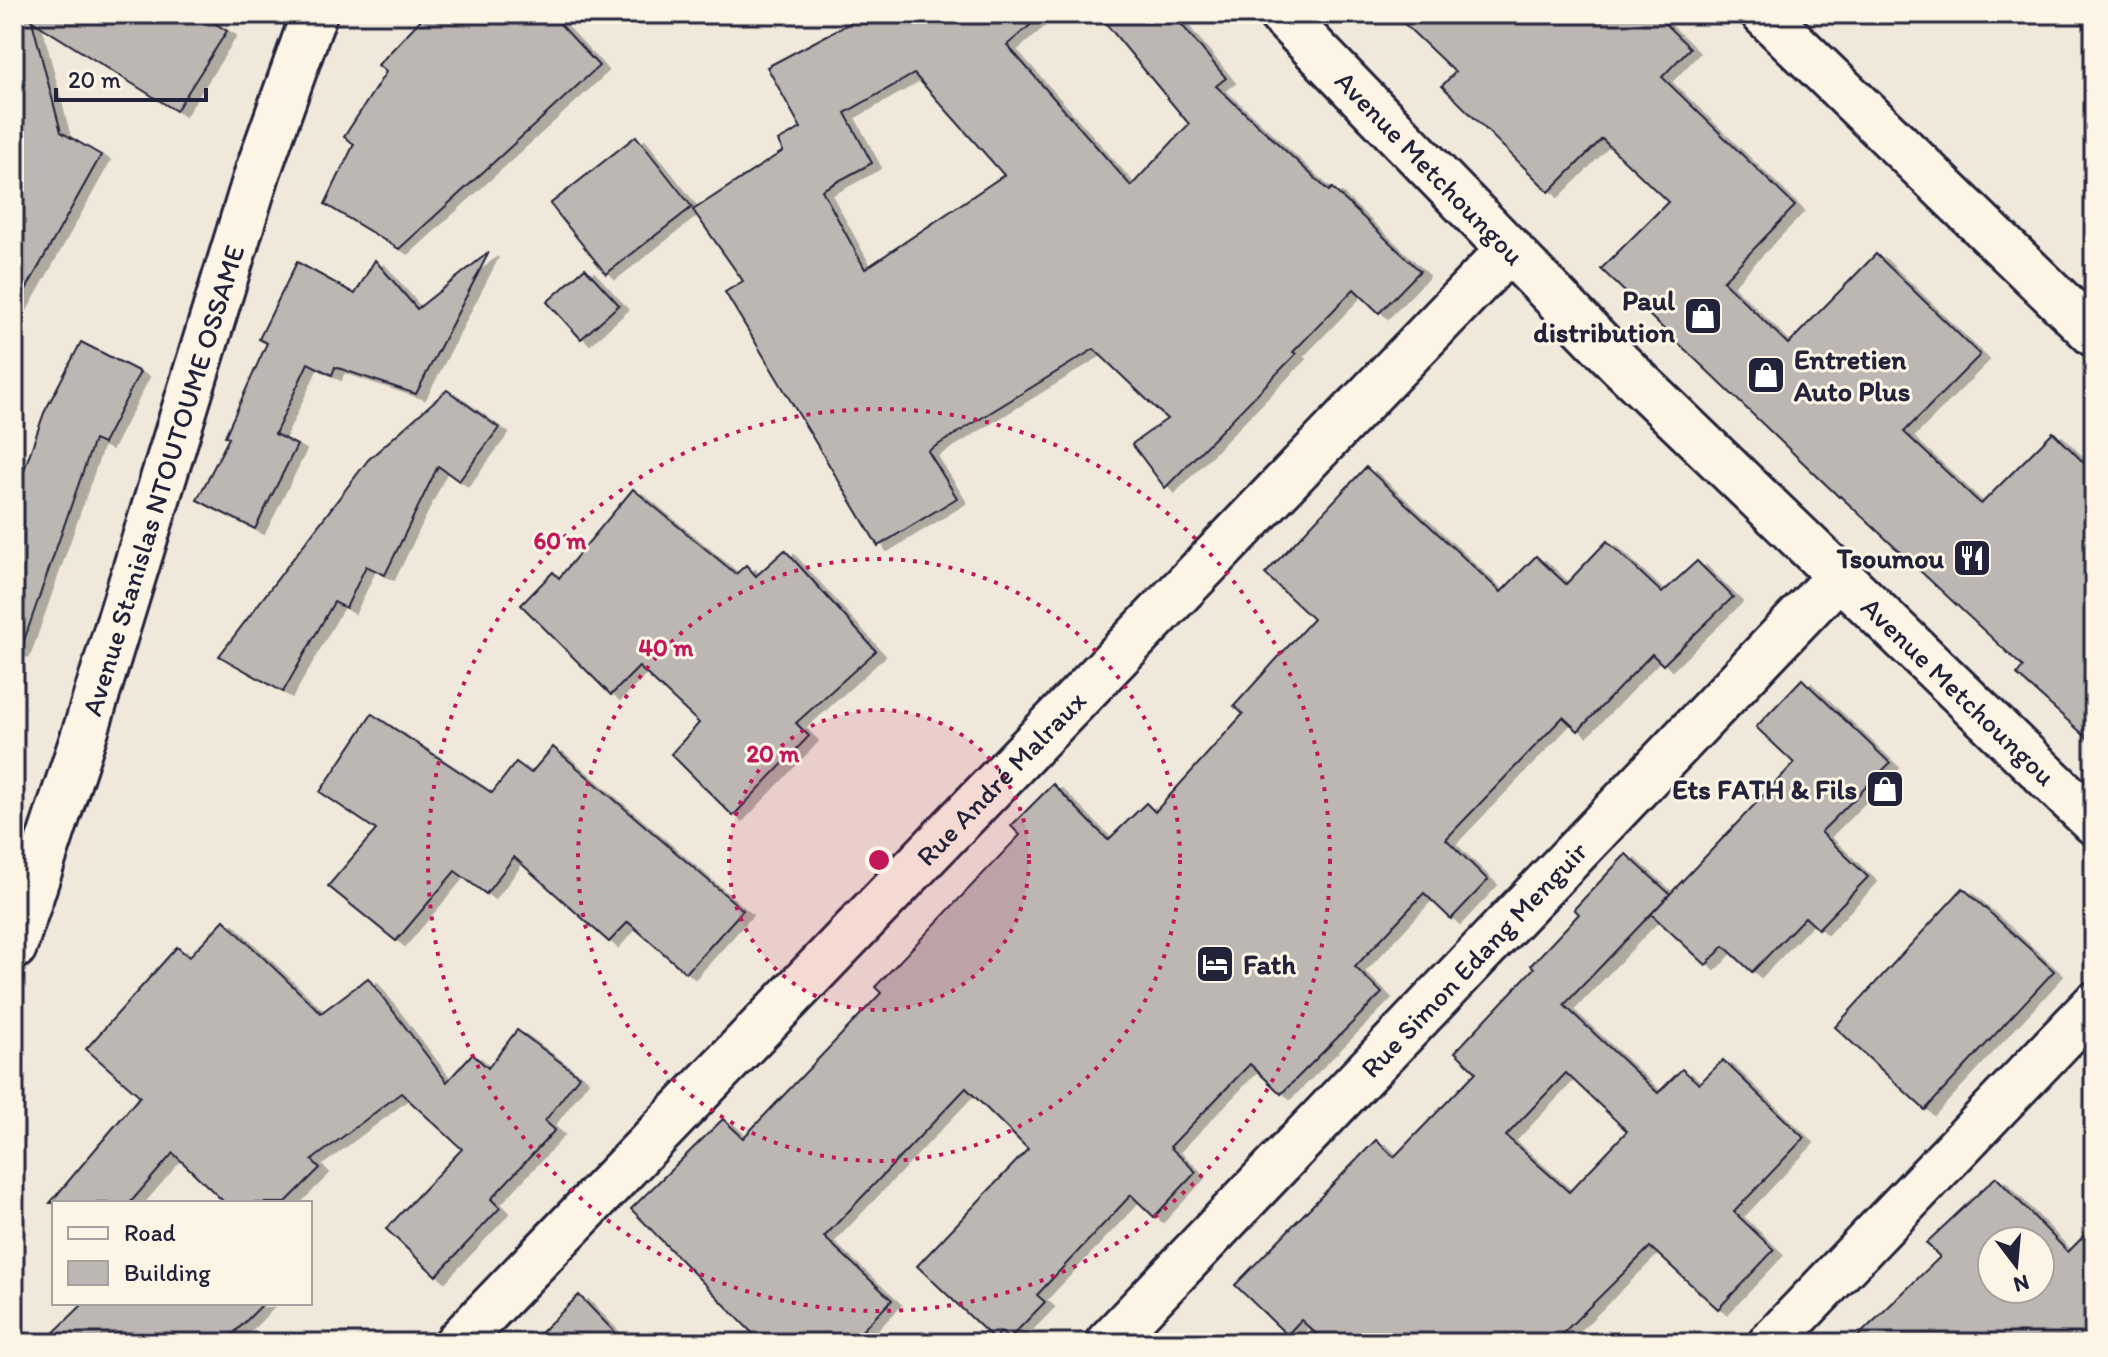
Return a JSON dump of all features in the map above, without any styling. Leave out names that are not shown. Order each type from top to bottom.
[{"type":"street","name":"Avenue Stanislas NTOUTOUME OSSAME","points":[[14,947],[88,723],[258,171],[314,14]]},
{"type":"street","name":"Avenue Metchoungou","points":[[1281,14],[1620,364],[2094,822]]},
{"type":"street","points":[[1764,14],[2094,334]]},
{"type":"street","name":"Rue André Malraux","points":[[457,1343],[1510,249]]},
{"type":"street","name":"Rue Simon Edang Menguir","points":[[1108,1343],[1839,576]]},
{"type":"street","points":[[1771,1343],[2094,1005]]},
{"type":"building","points":[[14,14],[200,14],[227,31],[176,111],[32,21],[61,132],[101,155],[14,311]]},
{"type":"building","points":[[426,14],[551,14],[599,66],[399,249],[325,204],[354,144],[344,137],[386,72],[378,65]]},
{"type":"building","points":[[867,14],[1043,14],[1007,45],[1131,186],[1189,124],[1098,14],[1173,14],[1226,78],[1216,86],[1420,271],[1379,313],[1354,289],[1293,352],[1296,354],[1165,488],[1132,444],[1167,419],[1094,349],[928,451],[957,498],[878,546],[725,292],[743,281],[693,210],[783,151],[778,141],[801,128],[767,67]],"holes":[[[914,74],[1004,175],[865,269],[822,190],[872,163],[845,113]]]},
{"type":"building","points":[[1394,14],[1655,14],[1690,48],[1662,77],[1795,206],[1723,281],[1788,344],[1876,254],[1980,355],[1904,432],[1981,504],[2053,432],[2094,473],[2094,744],[2017,675],[2023,667],[1839,497],[1601,269],[1668,202],[1602,139],[1549,192],[1442,86],[1455,72]]},
{"type":"building","points":[[636,136],[692,207],[606,274],[550,204]]},
{"type":"building","points":[[489,252],[416,394],[335,367],[332,375],[308,363],[275,434],[297,445],[255,529],[197,500],[229,438],[225,436],[267,343],[259,339],[297,262],[355,294],[375,260],[417,309]]},
{"type":"building","points":[[585,268],[619,305],[581,339],[547,302]]},
{"type":"building","points":[[81,342],[140,372],[103,444],[94,440],[20,652],[14,651],[14,499],[44,413]]},
{"type":"building","points":[[447,390],[499,428],[459,481],[438,466],[385,575],[366,566],[346,608],[334,602],[283,692],[219,656],[368,460]]},
{"type":"building","points":[[1366,467],[1501,592],[1536,556],[1566,584],[1607,541],[1662,593],[1697,561],[1733,597],[1663,665],[1652,654],[1578,731],[1563,717],[1446,839],[1488,880],[1451,919],[1424,893],[1355,967],[1382,993],[1281,1094],[1250,1064],[1170,1147],[1196,1172],[1154,1217],[1131,1195],[1037,1295],[1045,1302],[1009,1339],[1001,1332],[994,1339],[917,1266],[1028,1149],[966,1088],[824,1237],[892,1300],[850,1343],[762,1343],[631,1209],[723,1119],[743,1138],[881,993],[875,987],[1020,835],[1011,826],[1053,784],[1108,840],[1146,803],[1155,812],[1243,714],[1234,706],[1313,619],[1265,574]]},
{"type":"building","points":[[633,489],[736,574],[746,565],[756,576],[785,550],[876,651],[796,723],[809,736],[733,816],[671,754],[699,723],[639,667],[611,695],[521,605],[553,572],[559,578]]},
{"type":"building","points":[[1802,679],[1890,763],[1821,832],[1868,877],[1818,929],[1805,917],[1752,972],[1724,946],[1706,965],[1651,914],[1794,763],[1756,727]]},
{"type":"building","points":[[372,714],[492,793],[516,762],[531,773],[553,747],[743,910],[686,973],[628,922],[609,942],[514,857],[486,894],[455,871],[396,941],[328,886],[376,830],[320,792]]},
{"type":"building","points":[[1626,854],[1670,894],[1564,1005],[1658,1093],[1682,1069],[1699,1084],[1723,1060],[1804,1138],[1734,1212],[1774,1250],[1718,1309],[1650,1247],[1553,1343],[1326,1343],[1301,1320],[1287,1335],[1235,1285],[1376,1140],[1394,1157],[1476,1072],[1455,1052],[1534,968],[1531,965],[1579,914],[1574,909]],"holes":[[[1566,1073],[1627,1131],[1569,1192],[1506,1136]]]},
{"type":"building","points":[[1963,888],[2054,971],[1925,1110],[1835,1027]]},
{"type":"building","points":[[224,920],[321,1013],[368,978],[447,1082],[472,1054],[488,1068],[517,1030],[579,1076],[545,1121],[555,1130],[491,1199],[500,1208],[436,1276],[386,1229],[462,1149],[401,1093],[312,1160],[320,1168],[287,1201],[223,1201],[173,1153],[132,1201],[50,1203],[140,1096],[86,1049],[177,947],[189,957]]},
{"type":"building","points":[[1996,1177],[2042,1225],[1976,1225],[1976,1305],[2056,1305],[2056,1240],[2068,1252],[2094,1226],[2094,1343],[1851,1343],[1940,1257],[1926,1243]]},
{"type":"building","points":[[579,1295],[625,1343],[530,1343]]},
{"type":"building","points":[[82,1305],[262,1305],[224,1343],[43,1343]]},
{"type":"place","name":"Paul distribution","points":[[1703,316]]},
{"type":"place","name":"Entretien Auto Plus","points":[[1766,375]]},
{"type":"place","name":"Tsoumou","points":[[1972,558]]},
{"type":"place","name":"Ets FATH & Fils","points":[[1885,789]]},
{"type":"place","name":"Fath","points":[[1215,964]]}]
